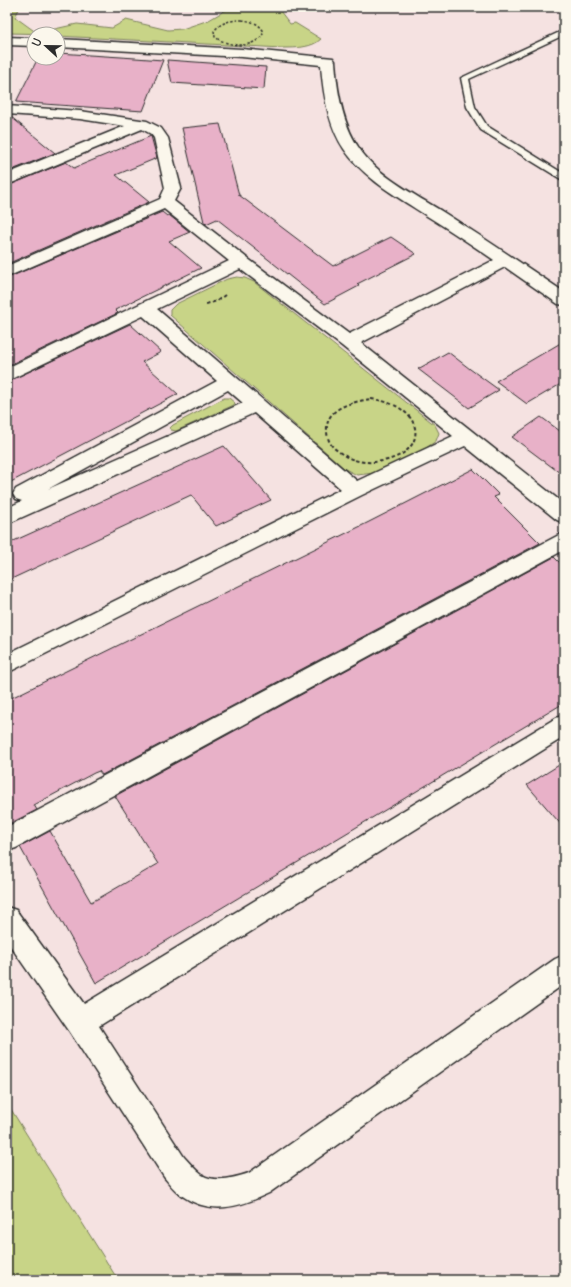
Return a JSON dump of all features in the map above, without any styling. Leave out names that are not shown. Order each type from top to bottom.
[{"type":"street","points":[[7,41],[26,42]]},
{"type":"street","points":[[66,43],[242,53],[328,61],[329,84],[341,126],[351,149],[360,160],[405,194],[564,300]]},
{"type":"street","points":[[7,110],[80,115],[142,124],[156,131],[161,138],[172,188],[166,202],[7,272]]},
{"type":"street","points":[[7,180],[142,124]]},
{"type":"street","points":[[166,202],[242,262],[348,342],[564,515]]},
{"type":"street","points":[[348,342],[506,260]]},
{"type":"street","points":[[7,375],[242,262]]},
{"type":"street","points":[[146,309],[231,381],[355,490]]},
{"type":"street","points":[[7,503],[231,381]]},
{"type":"street","points":[[7,516],[257,404]]},
{"type":"street","points":[[7,664],[355,490],[468,437]]},
{"type":"street","points":[[7,840],[564,541]]},
{"type":"street","points":[[80,1022],[564,725]]},
{"type":"street","points":[[7,919],[80,1022],[174,1167],[192,1185],[205,1191],[220,1194],[241,1191],[259,1183],[564,968]]},
{"type":"lane","points":[[564,32],[465,78],[471,107],[484,128],[564,178]]},
{"type":"path","points":[[204,305],[217,301],[228,292]]},
{"type":"path","points":[[382,398],[405,411],[411,418],[415,427],[416,436],[412,445],[405,452],[395,458],[383,462],[370,463],[356,461],[335,450],[328,442],[325,433],[329,415],[337,408],[358,400],[371,399],[386,401]]},
{"type":"green space","points":[[7,7],[20,7],[15,17],[27,26],[26,26],[26,33],[7,33]]},
{"type":"green space","points":[[231,7],[277,7],[290,24],[295,23],[321,39],[308,46],[298,48],[66,36],[66,26],[77,24],[112,28],[126,20],[168,30],[182,29],[209,20]]},
{"type":"green space","points":[[237,277],[245,278],[254,282],[435,425],[439,433],[436,441],[426,448],[374,473],[357,475],[345,469],[170,315],[170,310],[176,304],[227,279]]},
{"type":"green space","points":[[224,398],[229,398],[235,403],[234,405],[176,431],[171,430],[170,428],[173,425]]},
{"type":"green space","points":[[7,1103],[118,1280],[7,1280]]},
{"type":"building","points":[[66,54],[163,60],[143,111],[16,102],[34,66],[66,66]]},
{"type":"building","points":[[167,60],[266,67],[264,89],[172,83]]},
{"type":"building","points":[[7,116],[10,116],[55,153],[7,172]]},
{"type":"building","points":[[220,124],[239,195],[333,266],[391,237],[416,254],[357,284],[359,286],[325,304],[217,219],[206,224],[204,222],[182,128]]},
{"type":"building","points":[[151,136],[157,158],[116,175],[149,202],[7,264],[7,186],[66,162],[74,168]]},
{"type":"building","points":[[162,212],[167,216],[169,215],[190,232],[169,241],[201,268],[115,310],[118,313],[7,366],[7,278]]},
{"type":"building","points":[[130,324],[161,352],[142,362],[178,394],[7,484],[7,382]]},
{"type":"building","points":[[564,341],[564,382],[527,404],[496,381]]},
{"type":"building","points":[[448,352],[499,390],[469,408],[418,369]]},
{"type":"building","points":[[541,417],[564,434],[564,476],[512,437]]},
{"type":"building","points":[[224,446],[271,500],[216,526],[191,495],[7,581],[7,544]]},
{"type":"building","points":[[473,469],[499,495],[494,497],[540,543],[102,775],[99,771],[94,773],[34,805],[37,810],[7,825],[7,700],[367,523]]},
{"type":"building","points":[[554,557],[564,567],[564,703],[96,983],[20,847],[50,831],[91,902],[101,897],[158,864],[115,796]]},
{"type":"building","points":[[564,762],[564,828],[527,785]]}]
